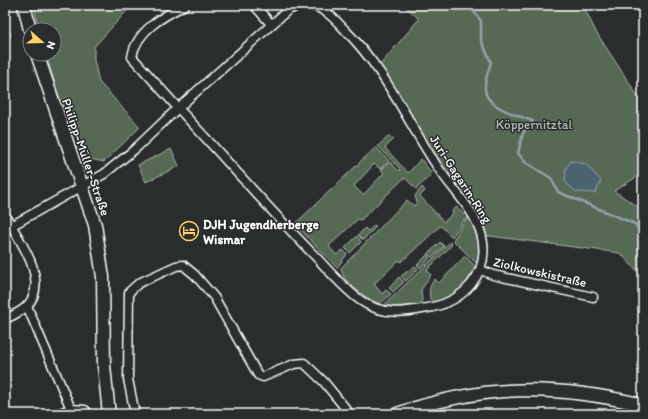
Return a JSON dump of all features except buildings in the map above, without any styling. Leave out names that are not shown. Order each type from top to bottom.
[{"type":"street","points":[[24,5],[28,22]]},
{"type":"street","points":[[178,108],[132,57],[133,48],[139,37],[170,12],[185,5]]},
{"type":"street","points":[[254,5],[270,24]]},
{"type":"street","name":"Juri-Gagarin-Ring","points":[[11,226],[117,164],[178,108],[270,24],[294,7],[313,6],[330,15],[364,50],[377,66],[438,168],[479,225],[484,253],[481,270],[465,292],[449,302],[397,313],[377,310],[369,306],[350,292],[178,108]]},
{"type":"street","name":"Philipp-Müller-Straße","points":[[40,62],[63,135],[83,185],[95,225],[101,259],[104,366],[109,414]]},
{"type":"street","points":[[5,215],[31,261],[36,275],[35,287],[27,306],[5,319]]},
{"type":"street","points":[[135,414],[128,378],[129,292],[139,283],[176,266],[183,265],[195,275],[214,297],[258,375],[263,377],[294,364],[304,363],[324,382],[350,414]]},
{"type":"street","name":"Ziolkowskistraße","points":[[481,270],[493,275],[594,297]]},
{"type":"street","points":[[27,306],[71,409]]},
{"type":"street","points":[[397,414],[444,399],[477,393],[524,390],[577,392],[643,405]]},
{"type":"street","points":[[57,414],[71,409],[85,410],[89,414]]},
{"type":"green space","points":[[34,5],[132,5],[94,47],[94,60],[99,82],[140,127],[104,162],[86,158],[64,114],[48,62],[62,62],[62,22],[37,22]]},
{"type":"green space","name":"Köppernitztal","points":[[404,5],[583,5],[596,32],[641,101],[643,173],[614,191],[643,210],[643,277],[620,253],[482,235],[379,66],[419,19]]},
{"type":"green space","points":[[389,136],[394,139],[385,148],[408,173],[421,159],[432,174],[416,189],[405,178],[403,179],[361,220],[358,219],[329,246],[336,255],[343,250],[347,254],[337,268],[295,224],[376,147],[389,161],[380,169],[374,164],[354,186],[363,195],[384,173],[381,170],[390,162],[399,171],[400,169],[378,146]]},
{"type":"green space","points":[[171,149],[179,166],[146,182],[138,165]]},
{"type":"green space","points":[[422,187],[425,191],[420,196],[444,222],[457,207],[466,217],[452,237],[441,226],[439,227],[401,262],[399,260],[374,284],[382,294],[386,290],[391,294],[380,304],[369,299],[350,284],[345,279],[341,268],[407,200],[414,206],[417,202],[415,196]]},
{"type":"green space","points":[[469,215],[479,245],[477,264],[453,240]]},
{"type":"green space","points":[[375,225],[376,227],[363,240],[358,235],[365,228],[368,231]]},
{"type":"green space","points":[[357,236],[361,242],[350,253],[345,248]]},
{"type":"green space","points":[[440,242],[444,246],[432,257],[428,254]]},
{"type":"green space","points":[[450,242],[452,245],[427,270],[431,275],[421,290],[422,301],[418,307],[404,309],[382,307]]},
{"type":"green space","points":[[427,255],[430,258],[420,268],[417,265]]},
{"type":"green space","points":[[465,256],[475,266],[468,280],[464,286],[454,294],[434,303],[430,299],[430,288],[433,281],[435,279],[439,283]]},
{"type":"green space","points":[[415,266],[418,269],[406,281],[401,276]]},
{"type":"green space","points":[[399,277],[404,282],[393,292],[389,288]]},
{"type":"water","points":[[571,161],[586,164],[601,181],[595,193],[576,192],[565,182],[566,168]]},
{"type":"waterway","points":[[469,5],[481,21],[481,40],[491,62],[485,83],[486,95],[496,106],[533,121],[523,133],[518,153],[525,162],[551,178],[558,192],[635,224],[643,235]]},
{"type":"place","name":"DJH Jugendherberge Wismar","points":[[189,231]]}]
